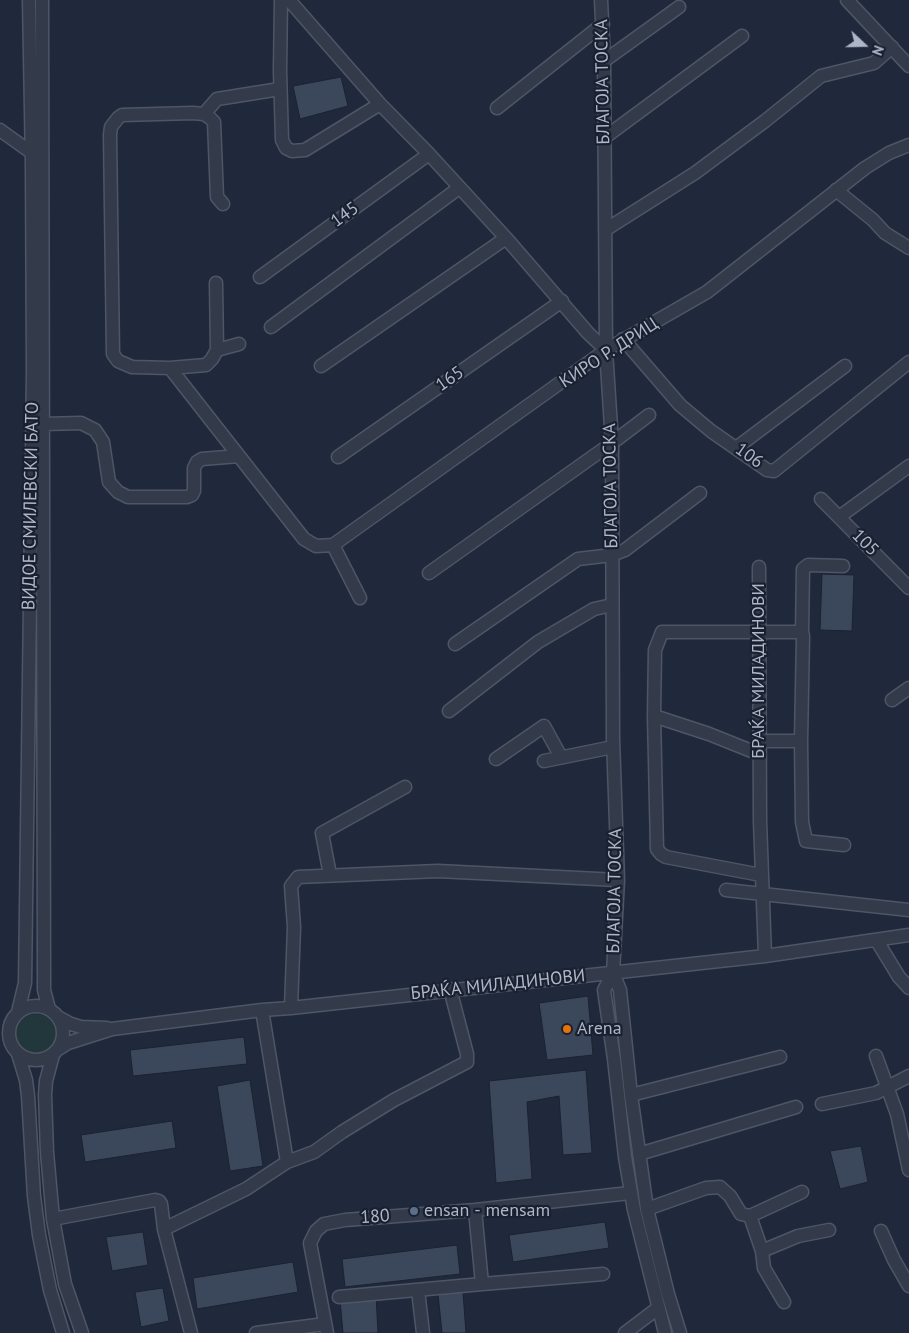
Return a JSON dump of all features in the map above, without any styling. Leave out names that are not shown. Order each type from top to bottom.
[{"type":"street","name":"ВИДОЕ СМИЛЕВСКИ БАТО","points":[[16,1014],[25,983],[33,371],[29,0]]},
{"type":"street","name":"ВИДОЕ СМИЛЕВСКИ БАТО","points":[[42,0],[44,990],[54,1013]]},
{"type":"street","points":[[281,0],[280,89],[282,140],[286,148],[292,151],[306,150],[380,104]]},
{"type":"street","points":[[290,0],[380,104],[429,154],[562,301],[588,333],[606,350]]},
{"type":"street","name":"БЛАГОЈА ТОСКА","points":[[602,0],[606,350],[612,443],[613,747],[618,880],[614,973],[620,990],[631,1095],[647,1209],[668,1294],[680,1333]]},
{"type":"street","points":[[847,0],[909,66]]},
{"type":"street","points":[[604,61],[679,7]]},
{"type":"street","points":[[497,108],[603,24]]},
{"type":"street","points":[[604,138],[742,36]]},
{"type":"street","points":[[605,230],[695,173],[821,76],[874,63],[892,47]]},
{"type":"street","points":[[204,114],[217,99],[280,89]]},
{"type":"street","points":[[216,283],[217,350],[206,365],[170,368],[132,367],[118,361],[113,354],[110,135],[115,121],[122,115],[193,113],[204,114],[210,118],[214,122],[217,197],[223,204]]},
{"type":"street","points":[[0,130],[32,153]]},
{"type":"street","name":"КИРО Р. ДРИЦ","points":[[334,545],[606,350],[679,310],[707,292],[865,168],[909,145]]},
{"type":"street","name":"145","points":[[260,277],[429,154]]},
{"type":"street","points":[[271,327],[458,188]]},
{"type":"street","points":[[836,190],[874,220],[885,233],[909,248]]},
{"type":"street","points":[[321,366],[506,238]]},
{"type":"street","name":"165","points":[[338,457],[562,301]]},
{"type":"street","name":"106","points":[[623,339],[680,405],[711,431],[767,470],[774,471],[909,362]]},
{"type":"street","points":[[217,350],[239,344]]},
{"type":"street","points":[[736,448],[845,366]]},
{"type":"street","points":[[170,368],[304,539],[316,546],[334,545],[360,598]]},
{"type":"street","points":[[429,573],[612,443],[649,414]]},
{"type":"street","points":[[43,424],[81,423],[95,430],[103,442],[109,482],[118,492],[128,497],[187,497],[192,495],[194,490],[194,468],[197,462],[202,459],[239,456]]},
{"type":"street","points":[[839,517],[909,466]]},
{"type":"street","points":[[455,644],[578,559],[612,555],[625,550],[700,494]]},
{"type":"street","name":"105","points":[[821,499],[909,588]]},
{"type":"street","points":[[843,566],[808,565],[803,569],[801,742],[802,822],[806,841],[844,845]]},
{"type":"street","name":"БРАЌА МИЛАДИНОВИ","points":[[759,567],[761,893],[765,956]]},
{"type":"street","points":[[449,711],[538,642],[594,609],[612,605]]},
{"type":"street","points":[[761,874],[666,858],[657,849],[654,716],[655,650],[662,632],[802,632]]},
{"type":"street","points":[[892,700],[909,688]]},
{"type":"street","points":[[654,716],[709,734],[760,747],[801,742]]},
{"type":"street","points":[[496,759],[544,726],[561,758]]},
{"type":"street","points":[[544,761],[613,747]]},
{"type":"street","points":[[330,875],[322,833],[404,787]]},
{"type":"street","points":[[291,1008],[294,927],[291,886],[298,877],[438,871],[618,880]]},
{"type":"street","points":[[726,890],[909,910]]},
{"type":"street","name":"БРАЌА МИЛАДИНОВИ","points":[[112,1029],[262,1010],[765,956],[909,935]]},
{"type":"street","points":[[877,941],[899,976],[909,988]]},
{"type":"street","name":"БЛАГОЈА ТОСКА","points":[[614,973],[604,990],[630,1193],[665,1333]]},
{"type":"street","points":[[164,1229],[246,1189],[287,1162],[314,1152],[342,1132],[394,1100],[467,1062],[467,1054],[450,989]]},
{"type":"street","points":[[0,1029],[16,1014],[28,1007],[39,1006],[70,1024],[81,1027],[112,1029]]},
{"type":"street","points":[[262,1010],[287,1162]]},
{"type":"street","points":[[54,1013],[61,1022],[64,1034],[63,1040],[55,1053],[46,1081],[47,1152],[53,1219],[65,1284],[82,1333]]},
{"type":"street","points":[[16,1014],[10,1024],[8,1033],[26,1080],[34,1196],[39,1235],[50,1290],[63,1333]]},
{"type":"street","points":[[0,1047],[16,1052],[24,1058],[39,1060],[55,1053],[68,1043],[112,1029]]},
{"type":"street","points":[[876,1056],[897,1114],[909,1170]]},
{"type":"street","points":[[631,1095],[780,1058]]},
{"type":"street","points":[[822,1104],[876,1093],[909,1076]]},
{"type":"street","points":[[639,1154],[796,1107]]},
{"type":"street","points":[[647,1209],[706,1188],[720,1187],[730,1196],[741,1214],[750,1216],[802,1192]]},
{"type":"street","name":"180","points":[[326,1329],[310,1243],[316,1231],[324,1224],[345,1220],[475,1210],[630,1193]]},
{"type":"street","points":[[53,1219],[155,1200],[161,1204],[164,1229],[191,1333]]},
{"type":"street","points":[[475,1210],[482,1284]]},
{"type":"street","points":[[750,1216],[762,1251],[764,1268],[784,1302]]},
{"type":"street","points":[[762,1251],[798,1236],[828,1230]]},
{"type":"street","points":[[881,1231],[894,1260],[909,1286]]},
{"type":"street","points":[[339,1297],[603,1274]]},
{"type":"street","points":[[418,1290],[422,1333]]},
{"type":"street","points":[[625,1333],[658,1308]]},
{"type":"street","points":[[256,1333],[326,1329]]},
{"type":"green space","points":[[36,1014],[47,1017],[53,1023],[56,1034],[53,1045],[47,1051],[36,1054],[25,1051],[19,1045],[16,1034],[19,1023],[25,1017]]},
{"type":"building","points":[[341,77],[348,106],[300,119],[293,86]]},
{"type":"building","points":[[822,574],[854,575],[852,631],[820,630]]},
{"type":"building","name":"Arena","points":[[588,996],[593,1055],[547,1060],[539,1003]]},
{"type":"building","points":[[244,1037],[247,1064],[133,1076],[130,1050]]},
{"type":"building","points":[[586,1070],[592,1153],[563,1155],[559,1096],[527,1102],[532,1179],[496,1183],[489,1081]]},
{"type":"building","points":[[250,1080],[263,1166],[230,1171],[217,1086]]},
{"type":"building","points":[[172,1121],[176,1148],[85,1162],[81,1135]]},
{"type":"building","points":[[861,1146],[868,1182],[840,1189],[830,1151]]},
{"type":"building","points":[[605,1222],[609,1248],[513,1262],[509,1235]]},
{"type":"building","points":[[143,1232],[148,1265],[112,1271],[106,1237]]},
{"type":"building","points":[[457,1245],[460,1274],[345,1287],[342,1259]]},
{"type":"building","points":[[293,1262],[298,1292],[197,1309],[193,1278]]},
{"type":"building","points":[[163,1288],[169,1321],[141,1327],[135,1292]]},
{"type":"building","points":[[463,1292],[466,1333],[442,1333],[438,1294]]},
{"type":"building","points":[[376,1294],[378,1333],[343,1333],[340,1300]]},
{"type":"place","name":"Arena","points":[[567,1029]]},
{"type":"place","name":"ensan - mensam","points":[[414,1211]]}]
